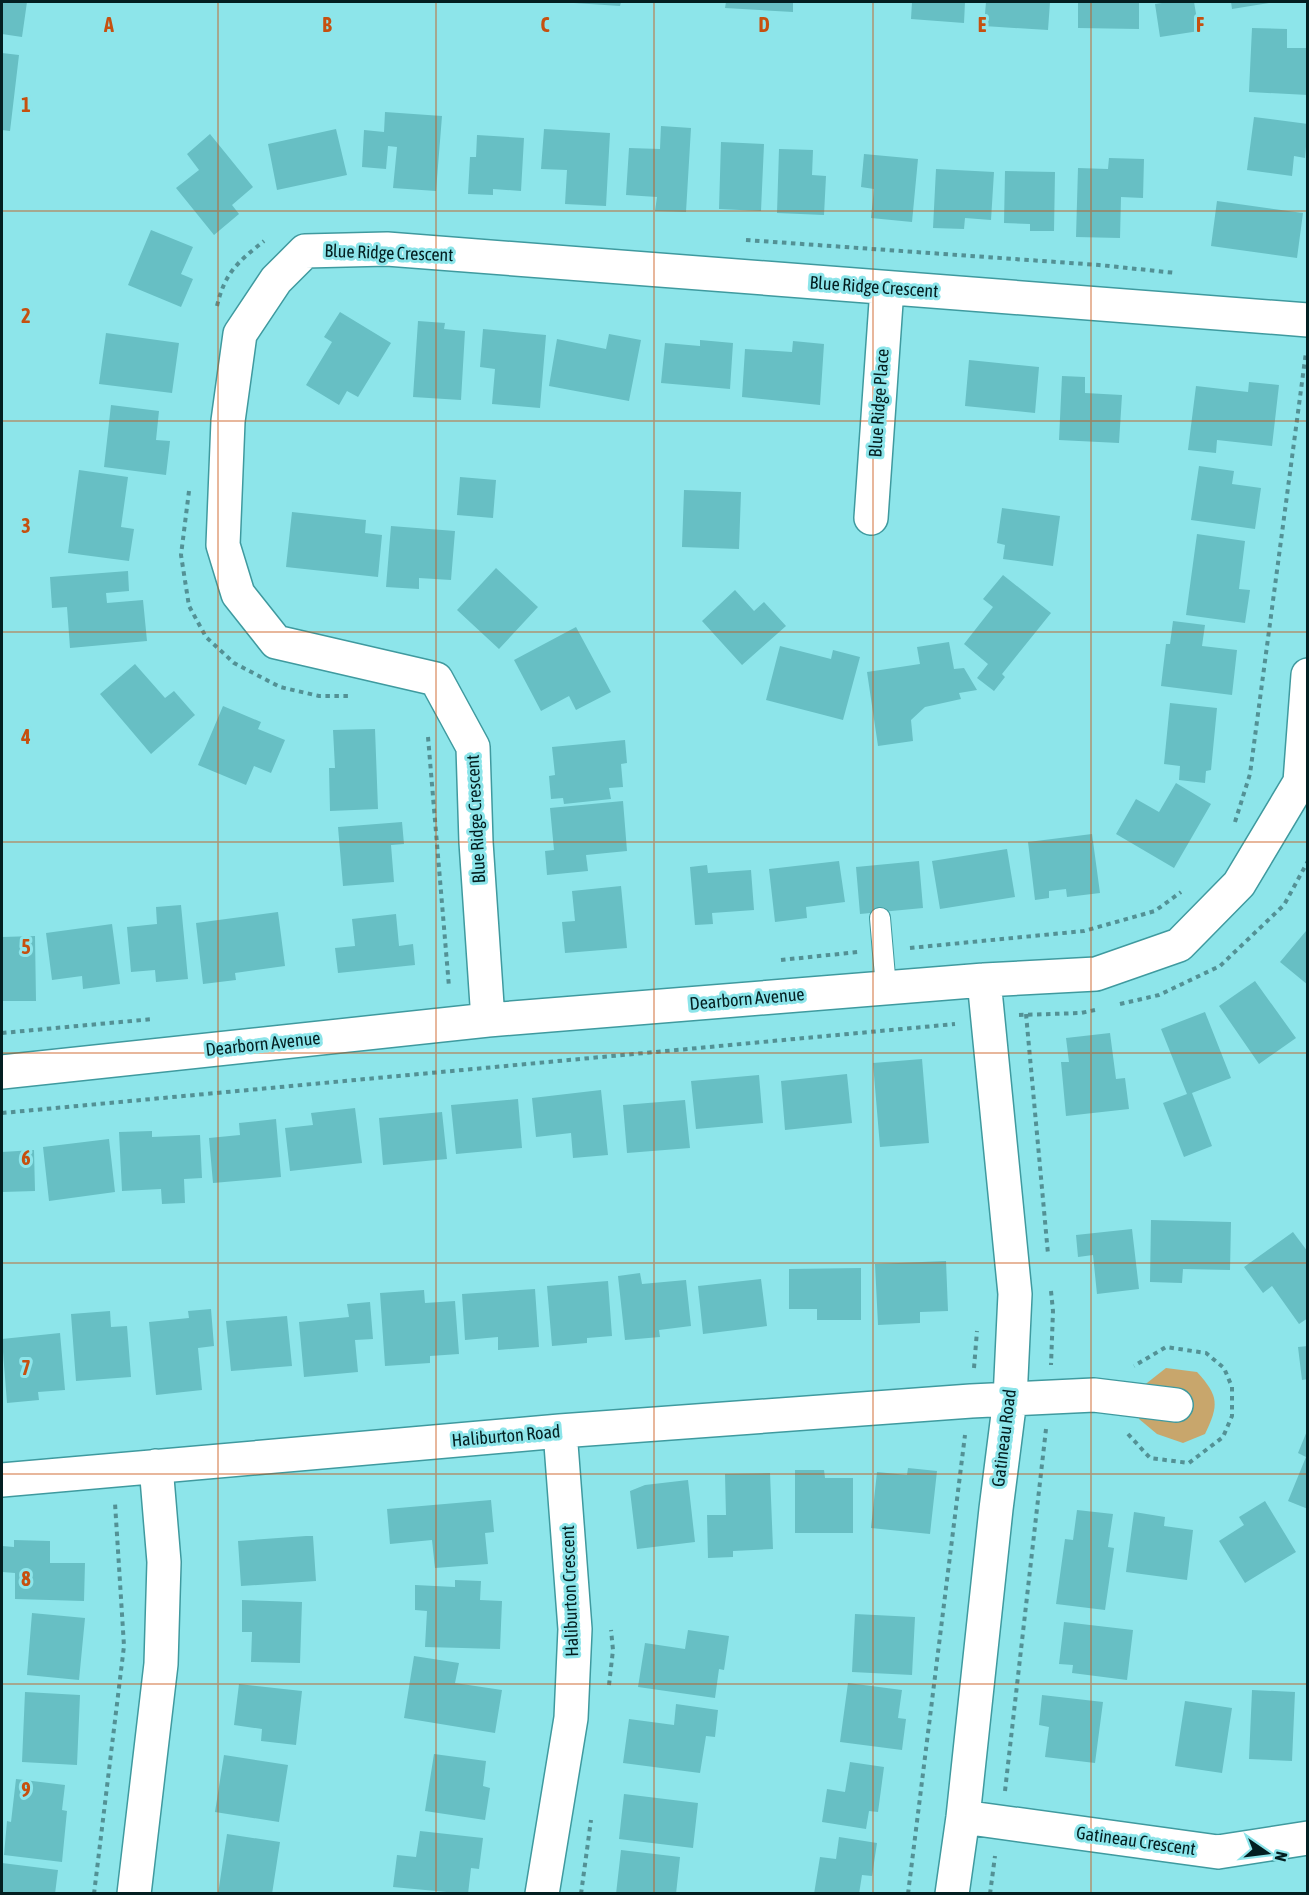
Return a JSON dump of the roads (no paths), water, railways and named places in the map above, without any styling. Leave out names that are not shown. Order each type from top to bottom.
[{"type":"street","name":"Blue Ridge Crescent","points":[[489,1020],[476,842],[473,747],[436,679],[276,642],[238,594],[224,545],[228,421],[240,334],[276,280],[305,251],[387,249],[1308,320]]},
{"type":"street","name":"Blue Ridge Place","points":[[872,518],[887,288]]},
{"type":"street","name":"Dearborn Avenue","points":[[2,1072],[489,1020],[984,980],[1096,974],[1179,945],[1239,884],[1300,782],[1308,675]]},
{"type":"street","name":"Gatineau Road","points":[[952,1893],[963,1817],[1010,1399],[1015,1294],[984,980]]},
{"type":"street","name":"Haliburton Road","points":[[2,1480],[560,1431],[971,1401],[1094,1395],[1176,1405]]},
{"type":"street","name":"Haliburton Crescent","points":[[542,1893],[571,1718],[574,1629],[560,1431]]},
{"type":"street","points":[[134,1893],[161,1664],[164,1562],[156,1466]]},
{"type":"street","name":"Gatineau Crescent","points":[[963,1817],[1218,1852],[1308,1838]]},
{"type":"lane","points":[[880,918],[886,988]]}]
